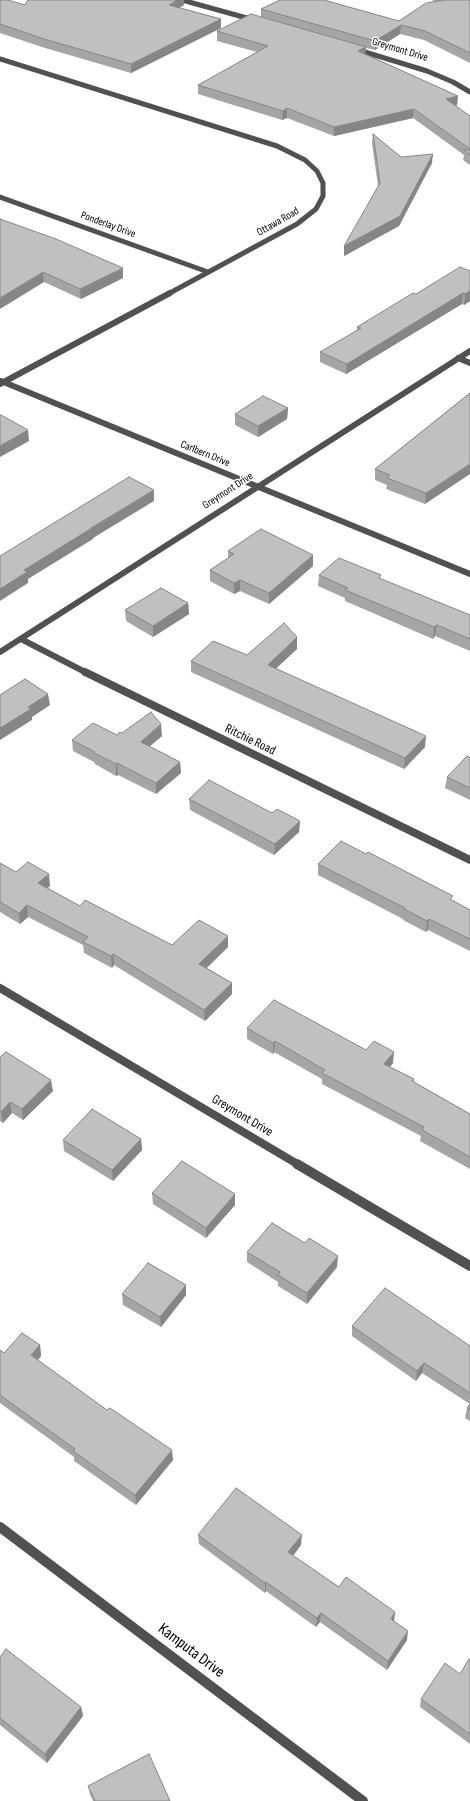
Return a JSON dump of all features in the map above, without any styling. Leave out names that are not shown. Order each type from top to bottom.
[{"type":"street","points":[[182,0],[260,22]]},
{"type":"street","name":"Greymont Drive","points":[[350,48],[427,71],[453,82],[470,92]]},
{"type":"street","name":"Ottawa Road","points":[[0,59],[277,146],[305,160],[317,171],[323,183],[323,196],[316,209],[308,217],[1,382]]},
{"type":"street","name":"Ponderlay Drive","points":[[0,197],[208,272]]},
{"type":"street","name":"Greymont Drive","points":[[0,652],[470,351]]},
{"type":"street","points":[[458,358],[470,363]]},
{"type":"street","name":"Carlbern Drive","points":[[1,382],[470,574]]},
{"type":"street","name":"Ritchie Road","points":[[21,639],[116,688],[470,860]]},
{"type":"street","name":"Greymont Drive","points":[[0,988],[470,1266]]},
{"type":"street","name":"Kamputa Drive","points":[[0,1527],[363,1801]]},
{"type":"building","points":[[0,0],[8,0],[25,5],[28,0],[177,0],[169,5],[221,19],[131,64],[44,39],[0,24]]},
{"type":"building","points":[[280,0],[324,0],[399,21],[426,3],[444,0],[470,0],[470,53],[425,31],[401,25],[375,41],[261,9]]},
{"type":"building","points":[[251,14],[366,47],[358,51],[458,96],[446,99],[470,116],[470,149],[414,109],[334,127],[287,108],[283,111],[198,85],[268,46],[217,31]]},
{"type":"building","points":[[373,134],[401,157],[433,154],[400,216],[344,246],[380,183]]},
{"type":"building","points":[[464,150],[470,150],[470,155]]},
{"type":"building","points":[[0,219],[56,239],[123,268],[80,289],[43,272],[0,298]]},
{"type":"building","points":[[460,267],[470,271],[470,291],[465,294],[463,293],[347,364],[320,352],[361,328],[357,327],[413,293],[416,294]]},
{"type":"building","points":[[470,393],[470,464],[426,493],[387,478],[390,475],[375,469]]},
{"type":"building","points":[[263,396],[288,408],[258,426],[235,414]]},
{"type":"building","points":[[1,415],[28,430],[0,446],[0,416]]},
{"type":"building","points":[[129,477],[154,490],[24,570],[27,572],[0,589],[0,556]]},
{"type":"building","points":[[261,529],[313,555],[269,593],[240,580],[234,583],[210,570],[234,554],[228,551]]},
{"type":"building","points":[[339,558],[381,575],[379,578],[470,615],[470,639],[437,625],[434,627],[345,590],[348,588],[319,575]]},
{"type":"building","points":[[161,588],[188,603],[153,626],[125,610]]},
{"type":"building","points":[[284,623],[297,637],[268,665],[426,736],[405,758],[191,661],[213,641],[247,655]]},
{"type":"building","points":[[25,679],[48,694],[28,707],[31,709],[0,728],[0,695]]},
{"type":"building","points":[[151,712],[161,724],[141,742],[180,762],[156,783],[94,753],[95,752],[72,740],[93,723],[117,735]]},
{"type":"building","points":[[467,756],[470,758],[470,788],[447,777]]},
{"type":"building","points":[[209,780],[272,813],[277,809],[300,821],[275,844],[189,799]]},
{"type":"building","points":[[341,841],[366,854],[368,852],[453,896],[450,899],[470,910],[470,939],[429,919],[427,921],[404,909],[405,908],[318,864]]},
{"type":"building","points":[[28,862],[49,874],[38,883],[80,906],[85,900],[172,945],[199,920],[228,936],[199,964],[232,983],[204,1010],[113,954],[111,956],[83,942],[88,937],[27,905],[19,913],[0,902],[0,863],[16,872]]},
{"type":"building","points":[[274,1000],[366,1050],[374,1041],[394,1052],[384,1064],[414,1079],[412,1081],[470,1114],[470,1157],[422,1130],[424,1127],[322,1073],[325,1070],[275,1041],[273,1043],[247,1028]]},
{"type":"building","points":[[6,1052],[51,1080],[22,1109],[10,1102],[1,1112],[0,1057]]},
{"type":"building","points":[[92,1109],[141,1139],[112,1170],[63,1140]]},
{"type":"building","points":[[182,1161],[235,1194],[206,1228],[152,1193]]},
{"type":"building","points":[[272,1223],[305,1243],[309,1238],[338,1256],[307,1293],[278,1275],[280,1272],[247,1252]]},
{"type":"building","points":[[148,1263],[186,1285],[160,1317],[122,1294]]},
{"type":"building","points":[[385,1288],[470,1346],[470,1393],[424,1363],[417,1371],[352,1326]]},
{"type":"building","points":[[22,1333],[40,1345],[31,1355],[107,1410],[110,1408],[172,1450],[135,1495],[73,1451],[75,1449],[0,1395],[0,1350],[4,1353]]},
{"type":"building","points":[[236,1488],[302,1535],[288,1552],[339,1587],[346,1577],[395,1612],[391,1619],[408,1631],[388,1661],[321,1613],[317,1618],[198,1535]]},
{"type":"building","points":[[6,1649],[81,1707],[45,1754],[0,1718],[0,1657]]},
{"type":"building","points":[[469,1659],[470,1734],[421,1699],[445,1663],[460,1674]]},
{"type":"building","points":[[149,1754],[170,1801],[95,1801],[88,1786]]}]
